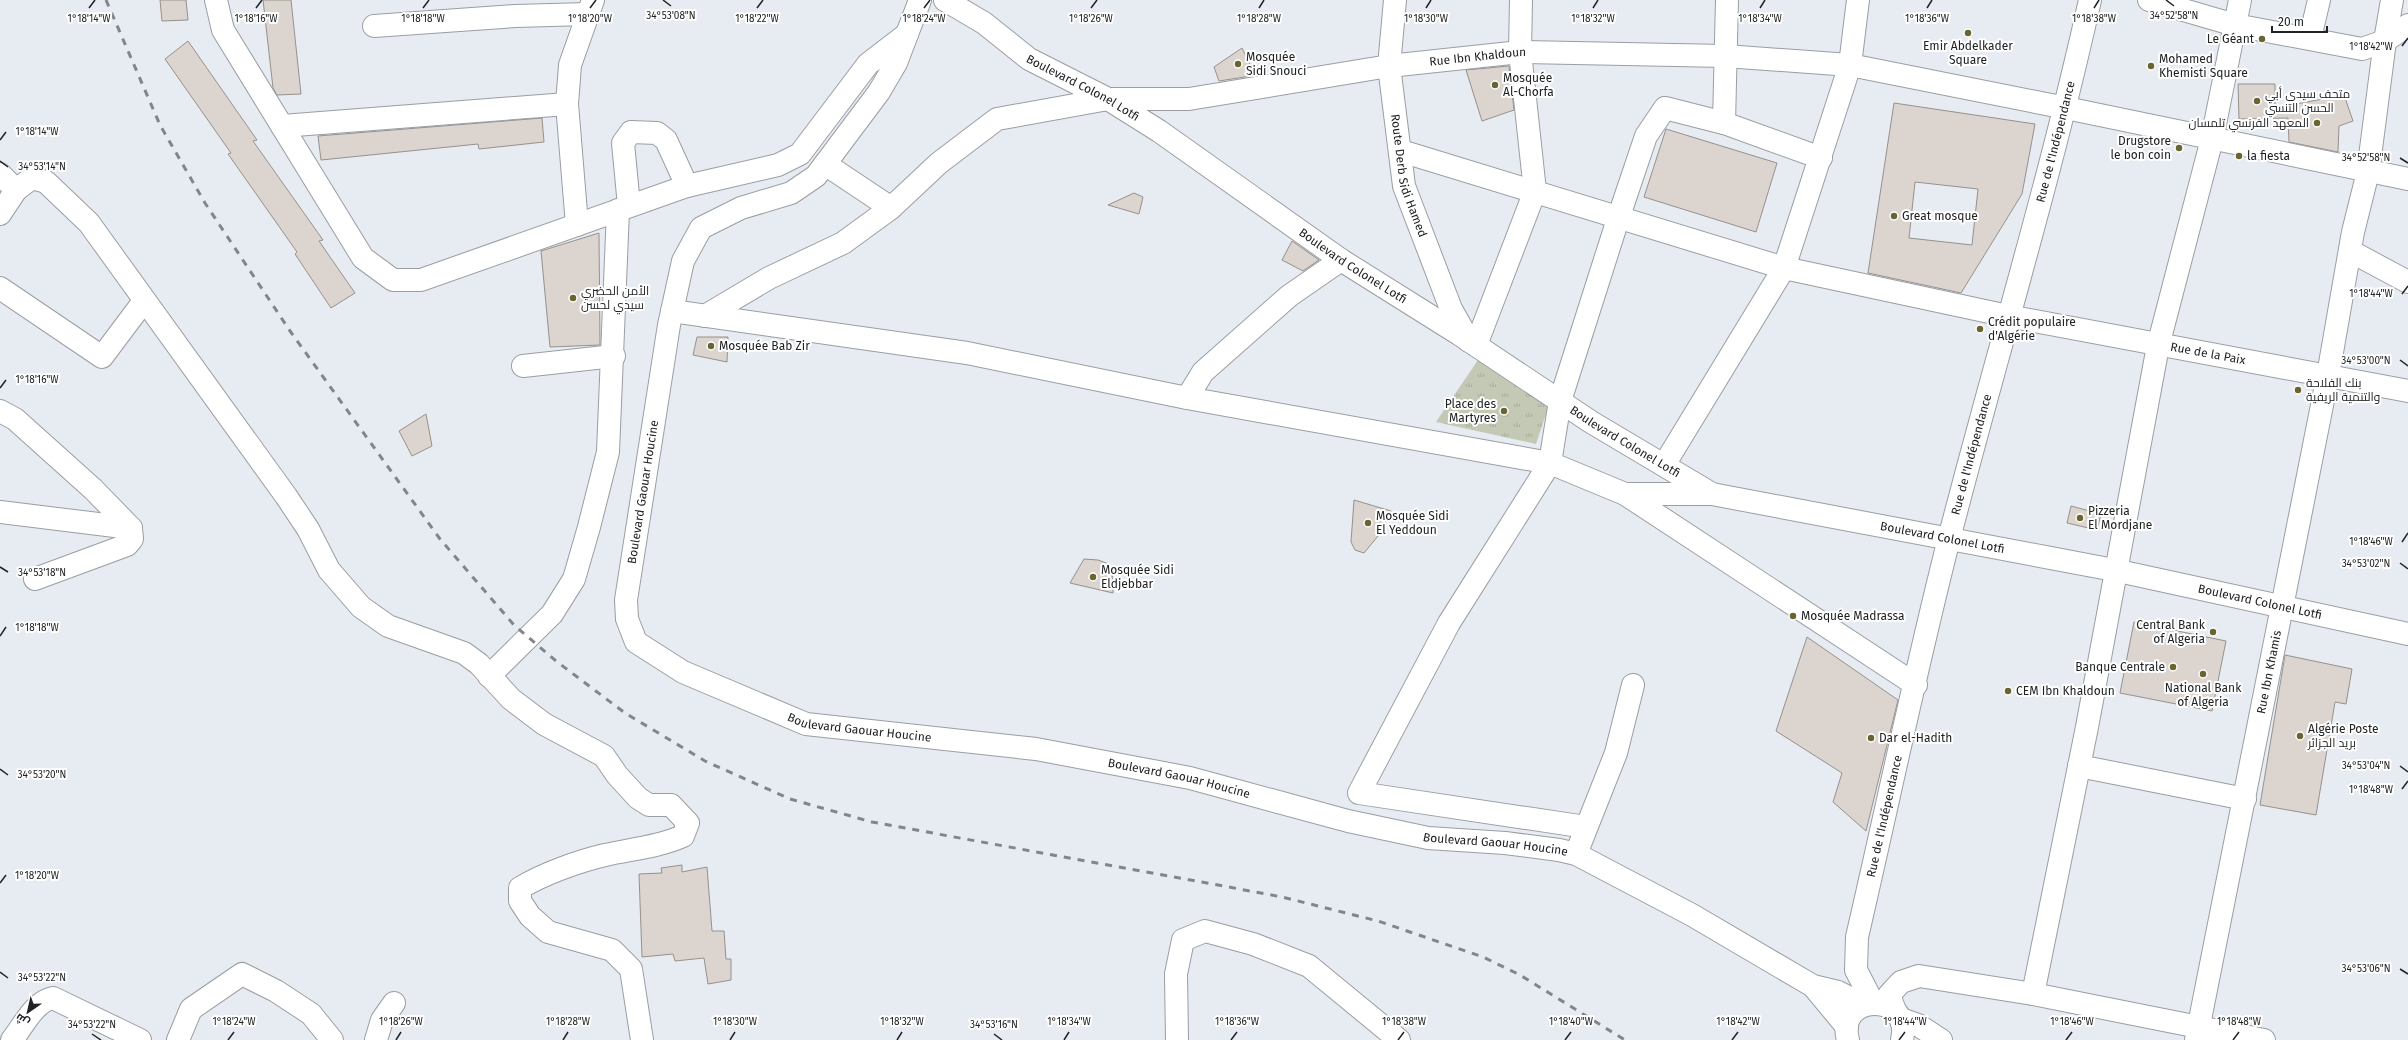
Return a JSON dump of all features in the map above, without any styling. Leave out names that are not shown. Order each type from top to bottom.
[{"type":"street","points":[[216,0],[223,30],[363,258],[393,280],[421,280],[687,186],[778,165],[800,154],[868,64],[907,34]]},
{"type":"street","name":"Boulevard Gaouar Houcine","points":[[920,0],[896,63],[879,92],[816,176],[791,193],[741,208],[701,228],[683,261],[672,312],[626,600],[627,619],[636,642],[683,672],[806,724],[1036,749],[1190,778],[1348,821],[1428,838],[1505,843],[1559,850],[1576,854],[1692,915],[1813,986]]},
{"type":"street","name":"Boulevard Colonel Lotfi","points":[[945,0],[984,23],[1029,58],[1108,99],[1159,131],[1341,260],[1560,401],[1712,494],[2114,570],[2281,608],[2408,634]]},
{"type":"street","name":"Route Derb Sidi Hamed","points":[[1395,0],[1389,66],[1404,186],[1451,309],[1472,343]]},
{"type":"street","points":[[1472,343],[1535,191],[1520,52],[1521,0]]},
{"type":"street","points":[[1724,123],[1727,0]]},
{"type":"street","points":[[1664,465],[1784,268],[1850,66],[1858,0]]},
{"type":"street","name":"Rue de l'Indépendance","points":[[1869,1004],[1856,970],[1857,937],[1950,538],[2008,316],[2066,108],[2090,0]]},
{"type":"street","points":[[2033,994],[2079,766],[2114,570],[2158,346],[2212,139],[2240,0]]},
{"type":"street","points":[[2310,38],[2319,0]]},
{"type":"street","points":[[2392,0],[2384,41],[2368,172],[2352,242],[2408,282]]},
{"type":"street","points":[[2159,1],[2235,24],[2362,49],[2384,41],[2408,25]]},
{"type":"street","points":[[374,26],[515,16],[590,7],[570,65],[567,104],[577,225]]},
{"type":"street","name":"Rue Ibn Khaldoun","points":[[704,316],[769,278],[843,243],[891,208],[938,163],[997,119],[1108,99],[1190,99],[1389,66],[1520,52],[1726,56],[1850,66],[2066,108],[2408,180]]},
{"type":"street","points":[[282,126],[567,104]]},
{"type":"street","points":[[1586,827],[1359,793],[1449,622],[1550,463],[1560,401],[1618,219],[1646,136],[1665,108],[1724,123],[1821,158]]},
{"type":"street","points":[[489,676],[552,614],[574,579],[608,452],[624,208],[623,143],[631,132],[657,134],[666,140],[687,186]]},
{"type":"street","name":"Rue de la Paix","points":[[1400,151],[1535,191],[1618,219],[1784,268],[2008,316],[2158,346],[2328,375],[2408,391]]},
{"type":"street","points":[[825,164],[891,208]]},
{"type":"street","points":[[0,174],[16,190]]},
{"type":"street","points":[[0,214],[16,190],[32,178],[46,182],[89,223],[286,496],[308,529],[329,570],[361,607],[388,626],[464,653],[478,664],[512,699],[544,724],[604,756],[617,775],[638,798],[649,806],[671,805],[688,823],[682,836],[668,842],[603,856],[534,880],[520,888],[520,901],[530,916],[548,932],[612,950],[631,969],[642,1040]]},
{"type":"street","name":"Rue Ibn Khamis","points":[[2197,1033],[2245,799],[2281,608],[2328,375],[2352,242]]},
{"type":"street","points":[[1187,398],[1203,372],[1290,296],[1341,260]]},
{"type":"street","points":[[0,288],[102,357],[144,301]]},
{"type":"street","points":[[672,312],[967,353],[1187,398],[1550,463],[1625,494],[1916,685]]},
{"type":"street","points":[[523,366],[614,356]]},
{"type":"street","points":[[0,410],[15,419],[93,489],[131,528],[132,539],[127,545],[35,579]]},
{"type":"street","points":[[1625,494],[1712,494]]},
{"type":"street","points":[[0,512],[131,528]]},
{"type":"street","points":[[1576,854],[1616,753],[1633,685]]},
{"type":"street","points":[[2079,766],[2245,799]]},
{"type":"street","points":[[1177,1040],[1176,974],[1183,940],[1205,931],[1252,944],[1309,966],[1399,1040]]},
{"type":"street","points":[[178,1040],[191,1009],[242,974],[276,991],[311,1014],[332,1040]]},
{"type":"street","points":[[1900,1025],[1889,995],[1901,982],[1919,976],[2033,994],[2197,1033],[2264,1040]]},
{"type":"street","points":[[1813,986],[1838,992],[1869,1004],[1886,1005],[1900,1025]]},
{"type":"street","points":[[1813,986],[1847,1034]]},
{"type":"street","points":[[12,1040],[40,1004],[46,999],[53,998],[140,1040]]},
{"type":"street","points":[[376,1040],[382,1020],[394,1003]]},
{"type":"street","points":[[1847,1034],[1850,1018],[1869,1004]]},
{"type":"street","points":[[1900,1025],[1904,1020],[1918,1025],[1941,1040]]},
{"type":"green space","points":[[1478,360],[1549,405],[1536,444],[1436,422]]},
{"type":"building","points":[[160,0],[186,0],[188,20],[162,21]]},
{"type":"building","points":[[263,0],[291,0],[301,94],[277,95],[273,88]]},
{"type":"building","points":[[188,41],[257,140],[253,141],[323,240],[319,241],[355,293],[331,308],[295,254],[297,252],[228,154],[231,153],[165,59]]},
{"type":"building","name":"Mosquée Sidi Snouci","points":[[1242,48],[1253,71],[1250,72],[1251,76],[1219,81],[1214,67]]},
{"type":"building","name":"Mosquée Al-Chorfa","points":[[1509,66],[1514,110],[1482,121],[1466,70]]},
{"type":"building","name":"المعهد الفرنسي تلمسان","points":[[2238,84],[2275,84],[2275,108],[2344,95],[2353,121],[2339,126],[2338,152],[2289,142],[2288,118],[2239,119]]},
{"type":"building","name":"Great mosque","points":[[1894,103],[2035,124],[2022,194],[1961,293],[1868,273]],"holes":[[[1915,182],[1978,189],[1972,245],[1909,238]]]},
{"type":"building","points":[[542,118],[544,142],[479,149],[478,144],[321,160],[318,136]]},
{"type":"building","points":[[1666,129],[1777,163],[1756,232],[1644,197]]},
{"type":"building","points":[[1134,193],[1143,197],[1139,214],[1108,205]]},
{"type":"building","name":"الأمن الحضري سيدي لحسن","points":[[599,233],[600,345],[550,347],[541,251]]},
{"type":"building","points":[[1292,241],[1319,260],[1303,271],[1282,260]]},
{"type":"building","name":"Mosquée Bab Zir","points":[[697,337],[728,337],[727,362],[693,355]]},
{"type":"building","points":[[426,414],[432,446],[412,456],[399,431]]},
{"type":"building","name":"Mosquée Sidi El Yeddoun","points":[[1354,500],[1391,511],[1378,536],[1364,553],[1355,550],[1351,542]]},
{"type":"building","name":"Pizzeria El Mordjane","points":[[2071,506],[2101,514],[2097,530],[2067,523]]},
{"type":"building","name":"Mosquée Sidi Eldjebbar","points":[[1084,559],[1098,560],[1109,564],[1112,571],[1113,593],[1070,583]]},
{"type":"building","name":"Banque Centrale","points":[[2134,622],[2226,641],[2212,711],[2120,693]]},
{"type":"building","points":[[1807,637],[1898,700],[1866,831],[1833,802],[1842,773],[1776,731]]},
{"type":"building","name":"Algérie Poste بريد الجزائر","points":[[2285,655],[2352,669],[2346,704],[2335,702],[2316,815],[2260,805]]},
{"type":"building","points":[[682,865],[682,872],[707,867],[712,931],[724,931],[726,959],[731,959],[731,980],[708,984],[704,958],[675,961],[673,954],[642,957],[639,874],[662,873],[661,868]]},
{"type":"railway","points":[[106,0],[160,125],[205,203],[290,331],[440,539],[514,625],[556,661],[625,713],[705,761],[790,799],[872,822],[1282,897],[1378,921],[1483,957],[1520,975],[1625,1040]]},
{"type":"place","name":"Emir Abdelkader Square","points":[[1968,33]]},
{"type":"place","name":"Le Géant","points":[[2262,39]]},
{"type":"place","name":"Mosquée Sidi Snouci","points":[[1238,64]]},
{"type":"place","name":"Mohamed Khemisti Square","points":[[2151,66]]},
{"type":"place","name":"Mosquée Al-Chorfa","points":[[1495,85]]},
{"type":"place","name":"متحف سيدي أبي الحسن التنسي","points":[[2257,101]]},
{"type":"place","name":"المعهد الفرنسي تلمسان","points":[[2317,123]]},
{"type":"place","name":"Drugstore le bon coin","points":[[2179,148]]},
{"type":"place","name":"la fiesta","points":[[2239,156]]},
{"type":"place","name":"Great mosque","points":[[1894,216]]},
{"type":"place","name":"الأمن الحضري سيدي لحسن","points":[[573,298]]},
{"type":"place","name":"Crédit populaire d'Algérie","points":[[1980,329]]},
{"type":"place","name":"Mosquée Bab Zir","points":[[711,346]]},
{"type":"place","name":"بنك الفلاحة والتنمية الريفية","points":[[2298,390]]},
{"type":"place","name":"Place des Martyres","points":[[1504,411]]},
{"type":"place","name":"Pizzeria El Mordjane","points":[[2080,518]]},
{"type":"place","name":"Mosquée Sidi El Yeddoun","points":[[1368,523]]},
{"type":"place","name":"Mosquée Sidi Eldjebbar","points":[[1093,577]]},
{"type":"place","name":"Mosquée Madrassa","points":[[1793,616]]},
{"type":"place","name":"Central Bank of Algeria","points":[[2213,632]]},
{"type":"place","name":"Banque Centrale","points":[[2173,667]]},
{"type":"place","name":"National Bank of Algeria","points":[[2203,674]]},
{"type":"place","name":"CEM Ibn Khaldoun","points":[[2008,691]]},
{"type":"place","name":"Algérie Poste بريد الجزائر","points":[[2300,736]]},
{"type":"place","name":"Dar el-Hadith","points":[[1871,738]]}]
